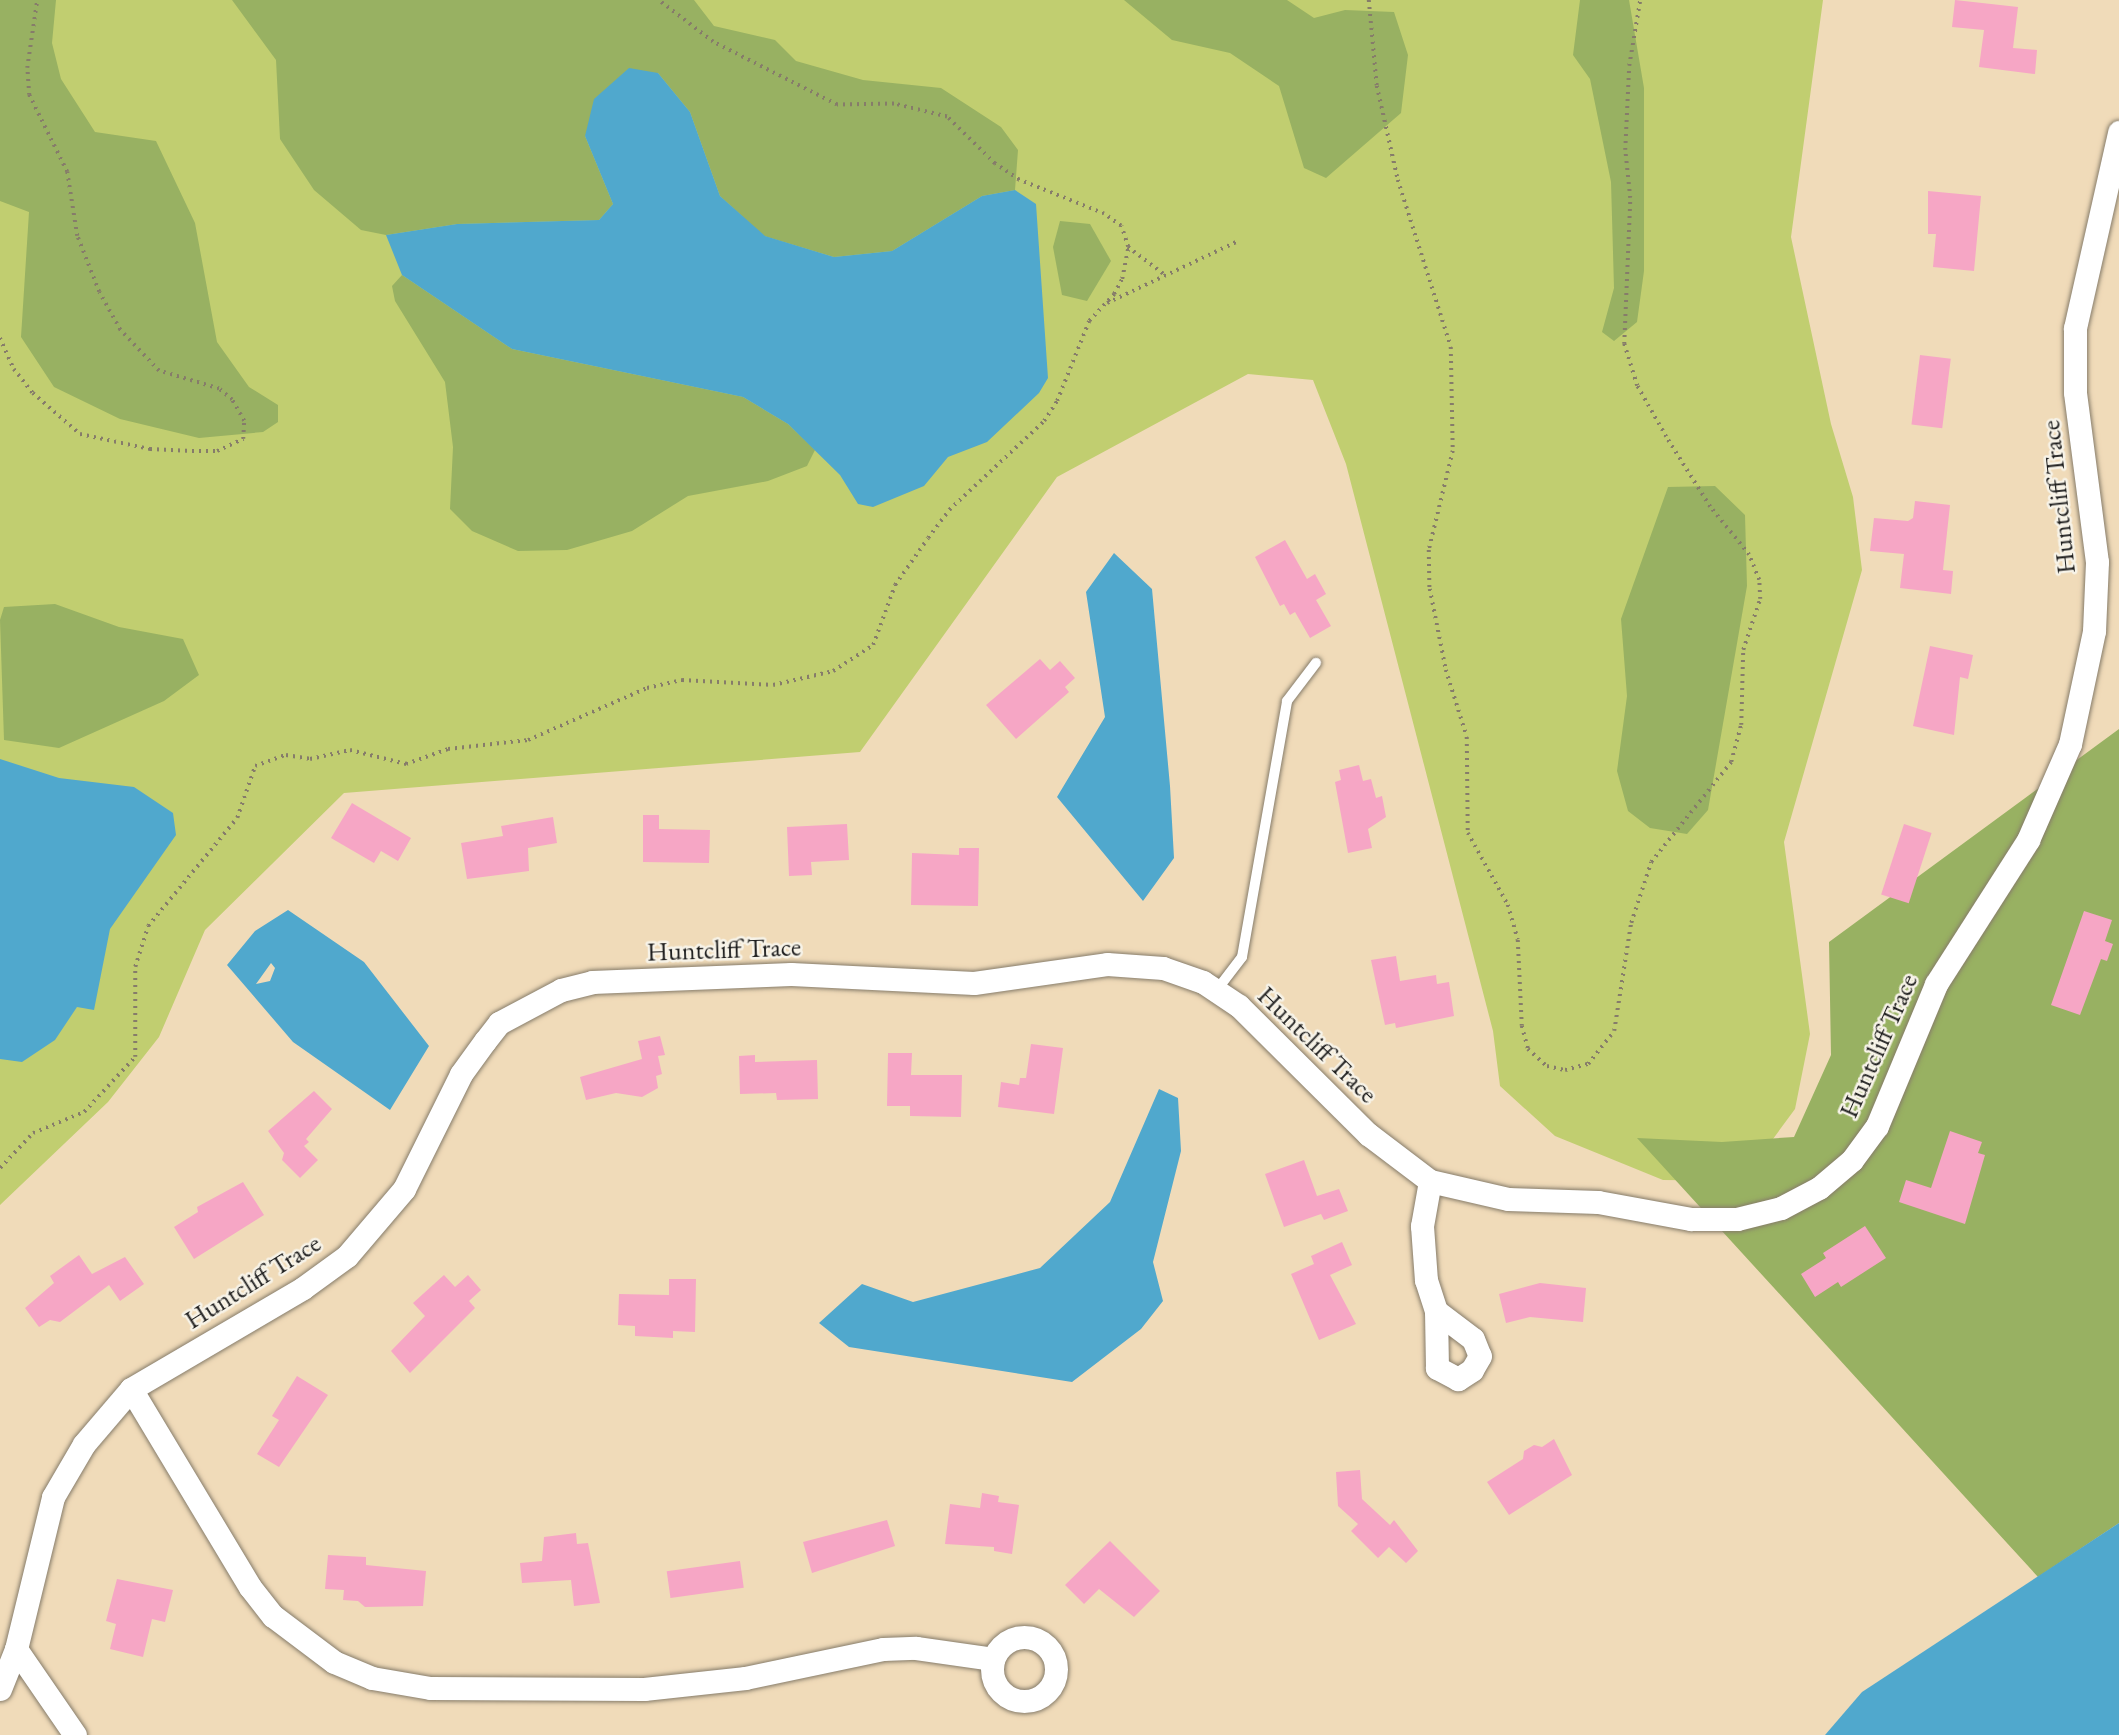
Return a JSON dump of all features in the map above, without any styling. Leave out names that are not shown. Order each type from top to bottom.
[{"type":"street","name":"Huntcliff Trace","points":[[0,1689],[16,1649],[53,1497],[76,1454],[131,1389],[303,1288],[347,1256],[404,1189],[461,1074],[492,1032],[521,1010],[561,990],[592,982],[791,974],[974,983],[1126,964],[1163,968],[1216,991],[1239,1006],[1368,1134],[1430,1181],[1508,1199],[1598,1202],[1691,1219],[1737,1219],[1781,1208],[1819,1188],[1852,1160],[1877,1126],[1936,984],[2046,805],[2070,744],[2086,687],[2098,562],[2076,392],[2075,328],[2119,132]]},
{"type":"street","points":[[1430,1181],[1422,1247],[1436,1311]]},
{"type":"street","points":[[131,1389],[250,1587],[273,1616],[334,1662],[372,1678],[430,1688],[644,1689],[745,1678],[883,1649],[916,1648],[993,1659]]},
{"type":"street","points":[[16,1649],[75,1735]]},
{"type":"lane","points":[[1216,991],[1242,957],[1287,701],[1317,663]]},
{"type":"path","points":[[0,338],[14,369],[33,393],[80,434],[150,449],[192,451],[217,451],[243,439],[244,421],[232,400],[219,389],[159,372],[120,330],[99,292],[77,236],[67,172],[29,95],[27,68],[37,0]]},
{"type":"path","points":[[0,1168],[33,1133],[84,1112],[135,1057],[135,967],[148,926],[237,818],[256,766],[286,755],[310,759],[350,750],[405,764],[448,749],[528,740],[647,688],[682,680],[772,685],[833,671],[873,645],[895,585],[949,510],[1044,421],[1057,401],[1078,340],[1122,279],[1128,247],[1121,226],[1104,214],[1019,180],[995,164],[947,117],[894,104],[836,105],[713,42],[658,0]]},
{"type":"path","points":[[1369,0],[1377,86],[1398,180],[1451,346],[1453,451],[1429,550],[1430,589],[1446,670],[1467,737],[1468,833],[1508,905],[1518,940],[1522,1026],[1528,1049],[1547,1066],[1575,1070],[1588,1064],[1614,1031],[1631,923],[1651,862],[1731,762],[1741,725],[1742,650],[1760,599],[1759,580],[1749,555],[1710,507],[1666,437],[1637,386],[1624,344],[1630,198],[1625,150],[1629,66],[1640,0]]},
{"type":"path","points":[[1102,306],[1236,242]]},
{"type":"path","points":[[1128,247],[1165,275]]},
{"type":"green space","points":[[0,0],[1823,0],[1791,237],[1831,424],[1853,497],[1862,570],[1784,842],[1810,1034],[1795,1109],[1742,1181],[1663,1180],[1555,1136],[1500,1086],[1493,1031],[1346,464],[1313,380],[1248,374],[1057,477],[860,752],[344,793],[205,930],[159,1037],[108,1102],[0,1205]]},
{"type":"green space","points":[[0,0],[56,0],[52,43],[61,79],[95,132],[156,141],[195,223],[217,342],[249,387],[278,405],[278,422],[263,432],[199,438],[120,419],[54,387],[21,337],[29,212],[0,201]]},
{"type":"green space","points":[[232,0],[694,0],[714,26],[775,40],[796,61],[863,80],[941,88],[1001,127],[1018,150],[1015,190],[982,196],[892,251],[834,257],[764,236],[720,196],[690,112],[658,73],[585,136],[613,204],[599,220],[457,224],[386,235],[361,230],[314,190],[280,139],[276,60]]},
{"type":"green space","points":[[1124,0],[1287,0],[1314,18],[1345,10],[1394,12],[1408,55],[1401,113],[1326,178],[1304,168],[1279,86],[1230,53],[1172,40]]},
{"type":"green space","points":[[1580,0],[1629,0],[1644,88],[1644,271],[1637,322],[1614,341],[1602,332],[1614,288],[1611,182],[1590,79],[1573,55]]},
{"type":"green space","points":[[1060,221],[1090,224],[1111,261],[1087,301],[1062,295],[1053,247]]},
{"type":"green space","points":[[402,275],[512,349],[743,397],[788,424],[815,450],[807,466],[768,481],[688,496],[632,531],[567,550],[518,551],[472,531],[450,509],[453,447],[445,382],[395,301],[392,286]]},
{"type":"green space","points":[[1715,486],[1745,515],[1747,586],[1708,810],[1687,834],[1650,828],[1628,811],[1617,771],[1627,696],[1621,619],[1668,487]]},
{"type":"green space","points":[[55,604],[119,627],[183,639],[199,675],[164,701],[59,748],[4,740],[0,620],[4,607]]},
{"type":"green space","points":[[2119,729],[2119,1523],[2038,1577],[1637,1138],[1722,1142],[1794,1137],[1831,1055],[1829,942]]},
{"type":"water","points":[[629,68],[658,73],[690,112],[720,196],[765,236],[834,257],[892,251],[982,196],[1015,190],[1036,204],[1048,378],[1039,393],[987,442],[948,457],[924,486],[873,507],[858,504],[840,475],[788,424],[743,397],[512,349],[402,275],[386,235],[457,224],[599,220],[613,204],[585,136],[594,99]]},
{"type":"water","points":[[1114,553],[1152,589],[1170,786],[1174,858],[1143,901],[1057,797],[1105,717],[1086,592]]},
{"type":"water","points":[[0,759],[59,778],[134,787],[173,813],[176,835],[110,929],[94,1010],[77,1007],[55,1040],[22,1062],[0,1059]]},
{"type":"water","points":[[288,910],[364,962],[429,1046],[390,1110],[293,1042],[227,965],[255,931]],"holes":[[[271,963],[275,968],[270,981],[256,984]]]},
{"type":"water","points":[[1159,1089],[1178,1098],[1181,1151],[1153,1262],[1163,1301],[1141,1329],[1072,1382],[849,1347],[819,1323],[862,1284],[913,1302],[1040,1268],[1110,1202]]},
{"type":"water","points":[[2119,1523],[2119,1735],[1825,1735],[1862,1692]]},
{"type":"building","points":[[1955,0],[2018,7],[2013,48],[2037,50],[2035,74],[1979,67],[1984,30],[1952,27]]},
{"type":"building","points":[[1928,191],[1981,196],[1974,271],[1933,267],[1936,234],[1928,234]]},
{"type":"building","points":[[1920,355],[1951,359],[1942,428],[1911,424]]},
{"type":"building","points":[[1915,501],[1950,505],[1943,570],[1953,571],[1951,594],[1900,588],[1904,554],[1870,551],[1874,518],[1908,521],[1913,518]]},
{"type":"building","points":[[1285,540],[1307,579],[1315,574],[1326,594],[1316,600],[1331,626],[1310,638],[1295,612],[1290,615],[1284,604],[1280,606],[1255,557]]},
{"type":"building","points":[[1930,646],[1973,655],[1968,679],[1960,677],[1954,735],[1913,726]]},
{"type":"building","points":[[1040,659],[1050,670],[1060,661],[1075,678],[1065,687],[1069,692],[1016,739],[986,705]]},
{"type":"building","points":[[1359,765],[1363,781],[1371,779],[1376,798],[1382,796],[1386,817],[1368,829],[1372,848],[1348,853],[1335,782],[1341,780],[1339,770]]},
{"type":"building","points":[[352,803],[411,838],[398,861],[381,851],[374,863],[331,838]]},
{"type":"building","points":[[643,815],[659,815],[659,829],[710,830],[709,863],[643,862]]},
{"type":"building","points":[[553,817],[557,843],[528,848],[529,871],[467,879],[461,843],[503,836],[501,826]]},
{"type":"building","points":[[847,824],[849,860],[811,862],[812,875],[789,876],[787,827]]},
{"type":"building","points":[[1904,824],[1932,833],[1909,903],[1881,894]]},
{"type":"building","points":[[959,848],[979,848],[978,906],[911,905],[912,853],[959,855]]},
{"type":"building","points":[[2084,911],[2112,920],[2105,941],[2113,944],[2107,961],[2101,959],[2080,1015],[2051,1005]]},
{"type":"building","points":[[1396,956],[1400,981],[1436,975],[1437,984],[1449,982],[1454,1016],[1396,1028],[1395,1023],[1385,1025],[1371,960]]},
{"type":"building","points":[[660,1036],[665,1055],[658,1056],[662,1074],[656,1076],[658,1088],[642,1097],[616,1093],[586,1100],[580,1077],[642,1059],[638,1041]]},
{"type":"building","points":[[1031,1044],[1063,1048],[1054,1114],[998,1107],[1001,1082],[1019,1085],[1020,1078],[1026,1078]]},
{"type":"building","points":[[888,1053],[912,1053],[911,1075],[962,1075],[961,1117],[910,1116],[910,1106],[887,1106]]},
{"type":"building","points":[[755,1055],[755,1062],[817,1060],[818,1099],[777,1100],[776,1093],[740,1094],[739,1056]]},
{"type":"building","points":[[314,1091],[332,1109],[306,1139],[309,1142],[304,1146],[318,1160],[300,1178],[282,1160],[284,1153],[268,1131]]},
{"type":"building","points":[[1950,1131],[1982,1142],[1978,1153],[1985,1155],[1965,1224],[1899,1202],[1906,1180],[1931,1188]]},
{"type":"building","points":[[1304,1160],[1317,1196],[1339,1189],[1348,1211],[1324,1220],[1321,1214],[1284,1227],[1265,1174]]},
{"type":"building","points":[[243,1182],[264,1215],[194,1259],[174,1227],[198,1212],[197,1207]]},
{"type":"building","points":[[1865,1226],[1886,1258],[1841,1287],[1838,1282],[1815,1297],[1801,1274],[1826,1258],[1823,1253]]},
{"type":"building","points":[[1342,1242],[1352,1265],[1330,1275],[1356,1324],[1319,1340],[1291,1274],[1314,1264],[1311,1256]]},
{"type":"building","points":[[79,1255],[92,1274],[125,1257],[144,1284],[120,1301],[109,1285],[60,1322],[50,1320],[39,1327],[25,1308],[54,1283],[50,1276]]},
{"type":"building","points":[[444,1275],[455,1287],[468,1275],[481,1290],[469,1301],[475,1308],[410,1373],[391,1351],[425,1316],[413,1303]]},
{"type":"building","points":[[669,1279],[696,1279],[695,1332],[673,1331],[673,1338],[635,1336],[635,1326],[618,1325],[619,1294],[669,1295]]},
{"type":"building","points":[[1540,1283],[1586,1288],[1583,1322],[1530,1317],[1506,1323],[1499,1294]]},
{"type":"building","points":[[297,1376],[328,1395],[279,1467],[257,1454],[279,1420],[272,1416]]},
{"type":"building","points":[[1554,1439],[1572,1475],[1509,1515],[1487,1482],[1523,1459],[1524,1451],[1534,1445],[1542,1447]]},
{"type":"building","points":[[1360,1470],[1362,1499],[1390,1525],[1394,1520],[1418,1551],[1406,1563],[1389,1547],[1378,1558],[1351,1531],[1358,1524],[1338,1506],[1336,1472]]},
{"type":"building","points":[[982,1493],[999,1496],[998,1502],[1019,1505],[1012,1554],[994,1551],[994,1547],[945,1544],[950,1504],[980,1508]]},
{"type":"building","points":[[887,1520],[895,1546],[812,1573],[803,1542]]},
{"type":"building","points":[[576,1533],[577,1544],[588,1543],[600,1603],[574,1606],[571,1580],[522,1583],[520,1563],[542,1561],[544,1537]]},
{"type":"building","points":[[1110,1541],[1160,1591],[1134,1617],[1099,1589],[1084,1604],[1065,1585]]},
{"type":"building","points":[[328,1555],[366,1557],[366,1565],[426,1571],[423,1606],[365,1607],[358,1601],[343,1600],[344,1590],[325,1589]]},
{"type":"building","points":[[740,1561],[744,1588],[670,1598],[667,1571]]},
{"type":"building","points":[[117,1579],[173,1590],[165,1622],[152,1619],[143,1657],[110,1649],[116,1624],[106,1621]]}]
